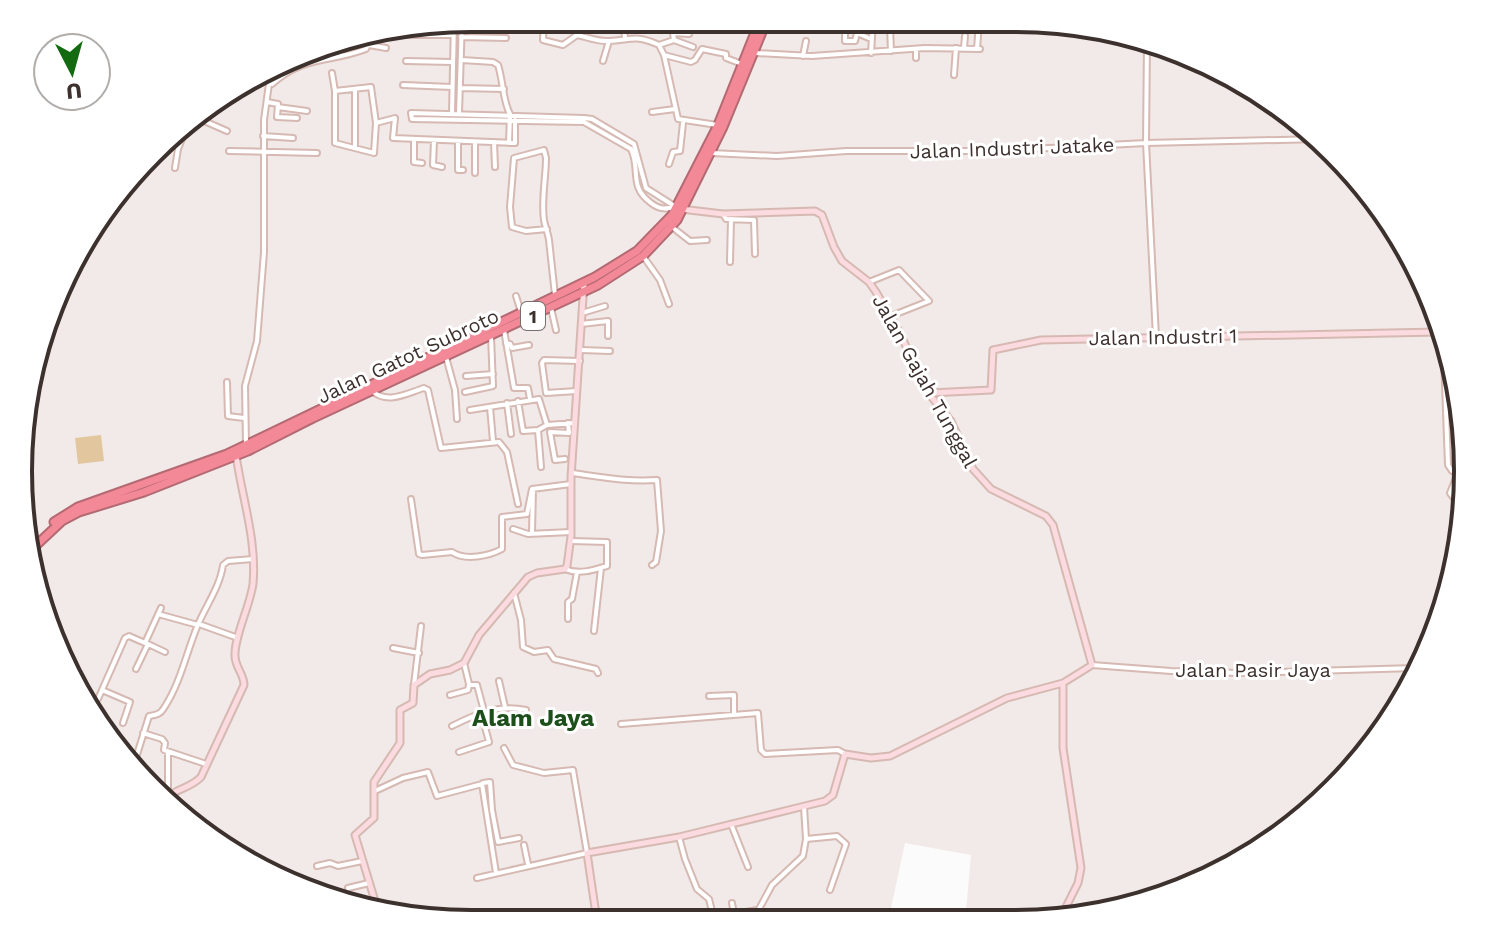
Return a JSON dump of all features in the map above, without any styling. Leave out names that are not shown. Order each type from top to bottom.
[{"type":"highway","name":"Jalan Gatot Subroto","points":[[720,126],[755,32]]},
{"type":"highway","name":"Jalan Gatot Subroto","points":[[366,389],[504,330],[584,287],[626,269],[643,256],[672,227],[762,32]]},
{"type":"highway","name":"Jalan Gatot Subroto","points":[[584,287],[637,251],[680,209],[699,162],[707,152]]},
{"type":"highway","name":"Jalan Gatot Subroto","points":[[38,543],[62,521],[79,512],[144,492],[247,448],[521,312],[554,303]]},
{"type":"highway","name":"Jalan Gatot Subroto","points":[[37,537],[60,517],[78,507],[235,453]]},
{"type":"street","points":[[458,120],[461,32]]},
{"type":"street","points":[[544,32],[544,41],[563,45],[578,32]]},
{"type":"street","points":[[624,32],[625,37]]},
{"type":"street","points":[[845,32],[845,41],[855,41],[857,33],[871,39]]},
{"type":"street","points":[[871,53],[872,32]]},
{"type":"street","points":[[890,32],[891,51]]},
{"type":"street","points":[[754,53],[803,56],[916,49],[978,49],[979,32]]},
{"type":"street","points":[[674,40],[673,33],[689,34]]},
{"type":"street","points":[[423,35],[453,35],[452,113]]},
{"type":"street","points":[[577,35],[609,41],[625,37],[644,39],[659,45],[674,40],[693,47]]},
{"type":"street","points":[[964,48],[965,36]]},
{"type":"street","points":[[461,37],[506,38]]},
{"type":"street","points":[[603,61],[609,41]]},
{"type":"street","points":[[803,56],[806,41]]},
{"type":"street","points":[[323,57],[360,51],[369,45],[386,48]]},
{"type":"street","points":[[659,45],[678,119],[720,126]]},
{"type":"street","points":[[954,75],[956,48]]},
{"type":"street","points":[[664,55],[691,62],[702,49],[720,51],[726,54],[726,58],[742,64]]},
{"type":"street","points":[[916,49],[916,58]]},
{"type":"street","points":[[1147,52],[1146,143],[1156,337]]},
{"type":"street","points":[[376,123],[395,118],[393,138],[515,143],[495,62],[462,60]]},
{"type":"street","points":[[406,61],[452,62]]},
{"type":"street","points":[[266,83],[271,84],[304,65]]},
{"type":"street","points":[[332,73],[335,143],[374,153],[376,123],[371,87],[335,91]]},
{"type":"street","points":[[247,448],[245,386],[257,341],[264,252],[263,136],[271,80]]},
{"type":"street","points":[[403,85],[452,87]]},
{"type":"street","points":[[460,88],[504,89]]},
{"type":"street","points":[[355,89],[355,148]]},
{"type":"street","points":[[267,102],[277,103],[276,116],[297,118]]},
{"type":"street","points":[[278,107],[307,111]]},
{"type":"street","points":[[652,112],[675,109]]},
{"type":"street","points":[[508,116],[458,120],[411,119],[412,112],[459,113],[591,121],[634,144],[646,188],[680,209]]},
{"type":"street","points":[[591,121],[631,149],[640,194],[657,208],[680,209]]},
{"type":"street","points":[[206,122],[227,131]]},
{"type":"street","points":[[669,164],[673,152],[680,151],[683,122]]},
{"type":"street","points":[[263,136],[293,138]]},
{"type":"street","points":[[414,139],[414,162],[422,163]]},
{"type":"street","name":"Jalan Industri Jatake","points":[[707,152],[777,156],[846,151],[992,151],[1302,139]]},
{"type":"street","points":[[434,140],[433,165],[442,167]]},
{"type":"street","points":[[458,141],[458,170],[463,170]]},
{"type":"street","points":[[175,168],[181,142]]},
{"type":"street","points":[[475,142],[475,173]]},
{"type":"street","points":[[494,142],[495,167]]},
{"type":"street","points":[[547,229],[526,231],[512,227],[510,207],[514,158],[544,150],[544,218],[547,229],[556,330]]},
{"type":"street","points":[[229,151],[317,153]]},
{"type":"street","points":[[657,208],[662,199]]},
{"type":"street","name":"Jalan Gajah Tunggal","points":[[680,209],[723,214],[819,213],[842,261],[869,282],[891,316],[925,389],[953,424],[964,453],[979,477],[1004,497],[1046,516],[1053,525],[1092,665]]},
{"type":"street","points":[[723,214],[726,219],[754,220],[755,254]]},
{"type":"street","points":[[730,262],[731,219]]},
{"type":"street","points":[[672,227],[689,240],[707,240]]},
{"type":"street","points":[[643,256],[660,280],[669,304]]},
{"type":"street","points":[[869,282],[899,270],[929,301],[891,316]]},
{"type":"street","points":[[518,401],[523,430],[569,433],[577,391],[584,287]]},
{"type":"street","points":[[516,296],[521,312]]},
{"type":"street","points":[[582,313],[605,306]]},
{"type":"street","points":[[581,324],[608,321],[608,336]]},
{"type":"street","points":[[504,330],[514,388],[528,388],[530,399]]},
{"type":"street","name":"Jalan Industri 1","points":[[930,393],[991,390],[991,352],[1041,340],[1432,332]]},
{"type":"street","points":[[465,392],[492,387],[491,336]]},
{"type":"street","points":[[506,343],[511,348],[529,345]]},
{"type":"street","points":[[581,350],[610,351]]},
{"type":"street","points":[[446,357],[455,390],[457,419]]},
{"type":"street","points":[[577,391],[546,393],[542,363],[544,360],[580,361]]},
{"type":"street","points":[[466,376],[493,374]]},
{"type":"street","points":[[1445,380],[1448,465],[1454,471]]},
{"type":"street","points":[[227,382],[228,416],[244,418]]},
{"type":"street","points":[[366,389],[387,399],[427,388],[441,448],[499,442],[506,449],[518,504]]},
{"type":"street","points":[[470,410],[540,399],[547,425]]},
{"type":"street","points":[[507,403],[511,434]]},
{"type":"street","points":[[490,406],[493,441]]},
{"type":"street","points":[[538,432],[547,425],[571,423]]},
{"type":"street","points":[[565,569],[571,541],[571,423]]},
{"type":"street","points":[[538,432],[541,467]]},
{"type":"street","points":[[550,432],[555,460],[565,459]]},
{"type":"street","points":[[173,793],[199,780],[244,685],[235,658],[252,591],[253,559],[249,514],[243,502],[235,453]]},
{"type":"street","points":[[572,473],[611,477],[621,482],[657,480],[661,544],[656,562],[652,565]]},
{"type":"street","points":[[411,499],[419,554],[452,552],[466,557],[502,549],[502,517],[527,514],[530,491],[571,484]]},
{"type":"street","points":[[532,533],[533,489]]},
{"type":"street","points":[[513,529],[526,534],[571,532]]},
{"type":"street","points":[[414,685],[430,674],[464,663],[479,635],[532,575],[607,566],[607,542],[571,541]]},
{"type":"street","points":[[135,753],[149,716],[159,714],[176,686],[198,624],[220,581],[224,563],[253,559]]},
{"type":"street","points":[[594,631],[601,568]]},
{"type":"street","points":[[568,619],[568,602],[572,599],[577,572]]},
{"type":"street","points":[[514,593],[523,647],[534,652],[548,650],[554,659],[586,665],[598,673]]},
{"type":"street","points":[[136,669],[160,611],[239,638]]},
{"type":"street","points":[[374,899],[355,835],[374,818],[374,782],[399,747],[400,710],[413,702],[421,626]]},
{"type":"street","points":[[97,699],[125,638],[129,636],[165,652]]},
{"type":"street","points":[[393,648],[419,653]]},
{"type":"street","points":[[450,695],[468,690],[464,663]]},
{"type":"street","points":[[621,724],[758,713],[761,750],[765,754],[838,750],[871,758],[890,756],[1007,698],[1063,683],[1092,665]]},
{"type":"street","name":"Jalan Pasir Jaya","points":[[1092,665],[1240,673],[1407,668]]},
{"type":"street","points":[[499,681],[505,707]]},
{"type":"street","points":[[1063,683],[1063,748],[1081,868],[1078,883],[1066,907]]},
{"type":"street","points":[[459,752],[489,742],[477,685],[469,685]]},
{"type":"street","points":[[102,690],[130,702],[123,723]]},
{"type":"street","points":[[709,696],[734,695],[734,715]]},
{"type":"street","points":[[452,726],[483,712],[505,707],[526,710]]},
{"type":"street","points":[[143,733],[162,739],[164,750],[168,752],[206,764]]},
{"type":"street","points":[[504,748],[513,765],[544,773],[573,770],[595,910]]},
{"type":"street","points":[[168,752],[168,788]]},
{"type":"street","points":[[477,878],[528,864],[679,837],[804,807],[831,797],[845,754]]},
{"type":"street","points":[[373,791],[403,778],[428,772],[437,796],[490,782],[498,842],[519,838]]},
{"type":"street","points":[[482,784],[496,873]]},
{"type":"street","points":[[757,910],[772,885],[803,856],[806,839],[804,807]]},
{"type":"street","points":[[731,824],[748,867]]},
{"type":"street","points":[[806,839],[837,836],[846,844],[830,890]]},
{"type":"street","points":[[679,837],[697,889],[709,899],[712,910]]},
{"type":"street","points":[[524,845],[528,864]]},
{"type":"street","points":[[317,866],[362,861]]},
{"type":"street","points":[[348,888],[369,883]]},
{"type":"street","points":[[732,903],[733,910]]},
{"type":"shaded area","points":[[1015,32],[1072,36],[1129,47],[1183,65],[1259,106],[1304,141],[1345,182],[1395,252],[1421,303],[1446,385],[1454,471],[1446,557],[1421,639],[1395,690],[1345,760],[1304,801],[1234,851],[1156,887],[1101,902],[1072,906],[966,910],[971,855],[905,843],[891,910],[442,909],[385,902],[303,877],[227,836],[182,801],[123,738],[77,665],[47,585],[33,500],[36,414],[40,385],[55,330],[91,251],[141,182],[204,123],[277,77],[357,47],[442,33]]},
{"type":"shaded area","points":[[101,435],[104,461],[78,464],[75,438]]},
{"type":"district","name":"Alam Jaya","points":[[533,718]]}]
